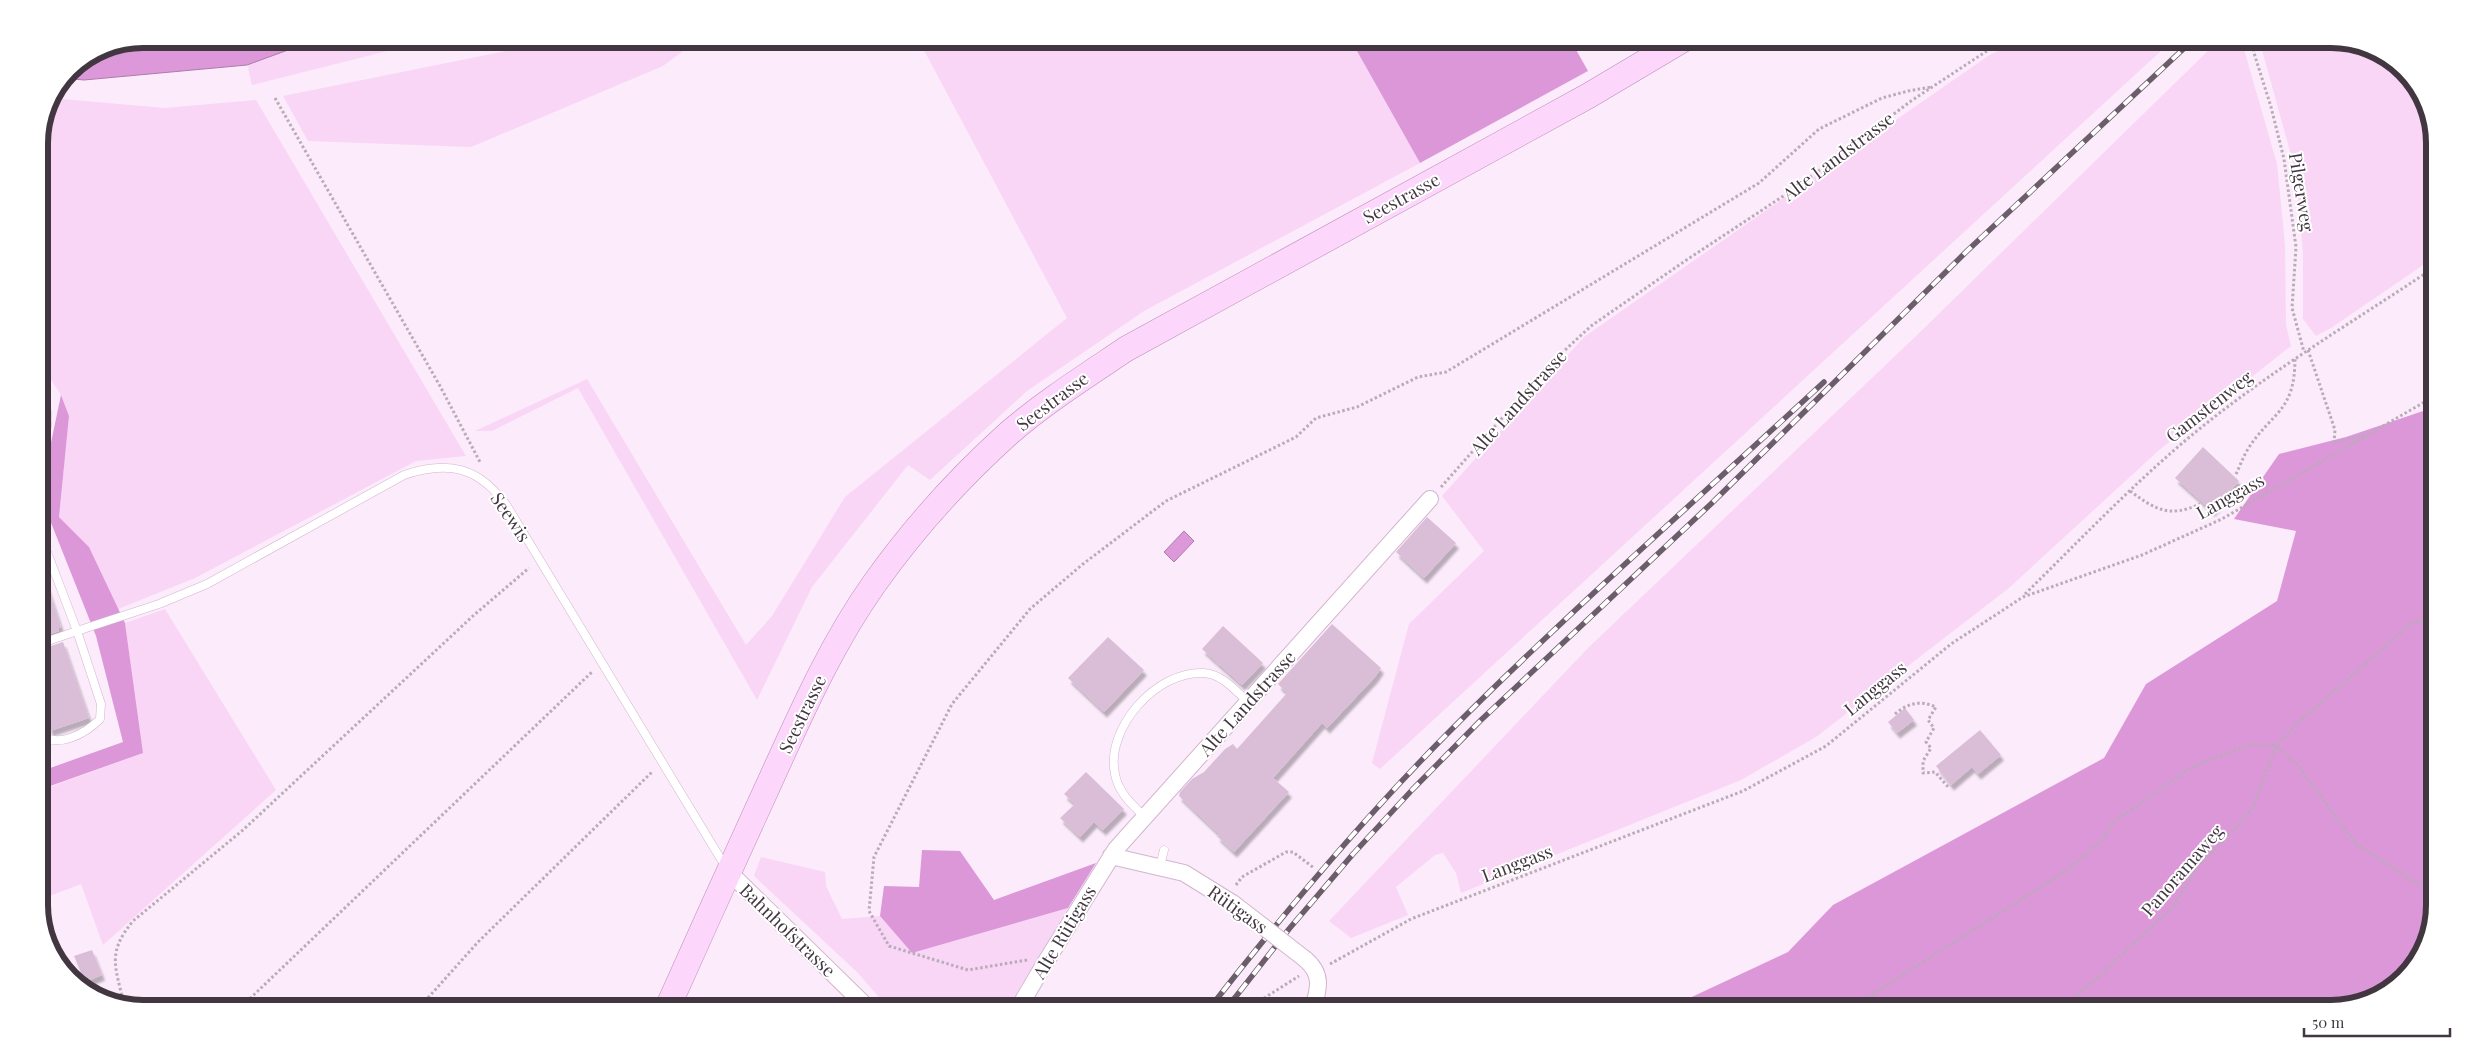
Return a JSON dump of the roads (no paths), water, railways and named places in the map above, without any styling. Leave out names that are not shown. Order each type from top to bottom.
[{"type":"main road","name":"Seestrasse","points":[[670,1000],[797,720],[838,642],[874,584],[912,535],[946,496],[1010,432],[1063,391],[1126,349],[1588,96],[1669,48]]},
{"type":"street","name":"Alte Landstrasse","points":[[1111,856],[1430,499]]},
{"type":"street","name":"Rütigass","points":[[1111,856],[1184,872],[1234,896],[1309,969],[1317,995],[1316,1000]]},
{"type":"street","name":"Alte Rütigass","points":[[1023,1000],[1111,856]]},
{"type":"street","name":"Bahnhofstrasse","points":[[729,872],[860,1000]]},
{"type":"lane","name":"Seewis","points":[[48,641],[160,604],[207,584],[404,475],[420,470],[447,467],[472,473],[490,486],[507,506],[600,663],[729,872]]},
{"type":"lane","points":[[48,555],[77,631],[101,704],[100,719],[88,731],[60,741],[48,740]]},
{"type":"lane","points":[[1145,817],[1124,796],[1114,773],[1116,746],[1128,718],[1136,707],[1160,687],[1176,679],[1205,673],[1226,682],[1248,702]]},
{"type":"lane","points":[[1160,866],[1164,850]]},
{"type":"railway","points":[[1233,1000],[1289,929],[1353,854],[1412,790],[1481,720],[1713,502],[1967,251],[2184,48]]},
{"type":"railway","points":[[1216,1000],[1323,869],[1446,735],[1538,645],[1824,382]]}]
